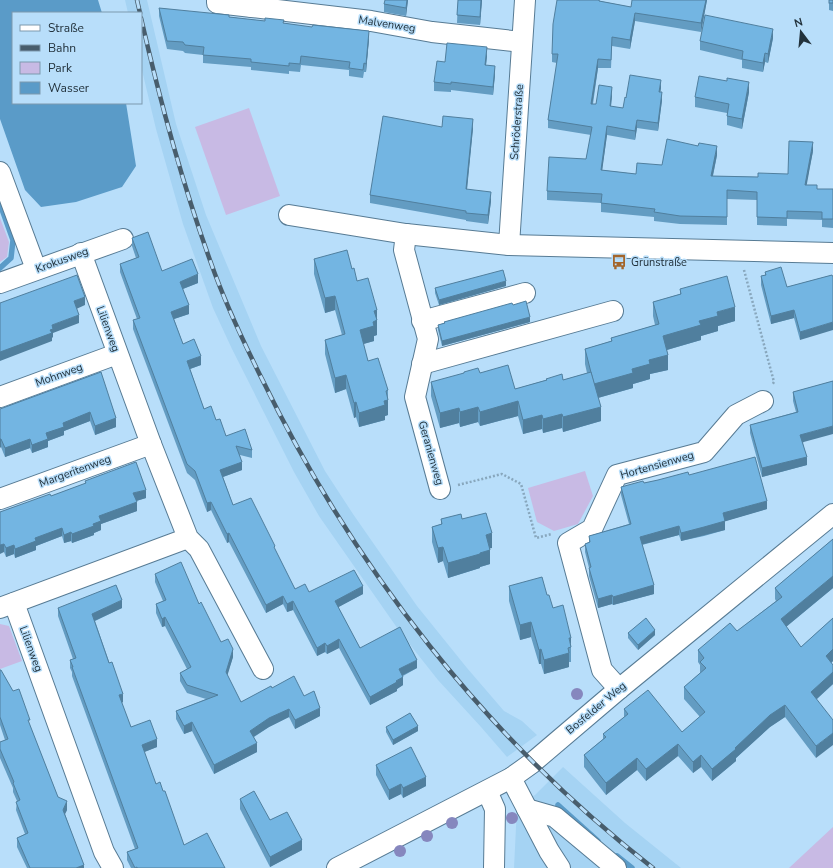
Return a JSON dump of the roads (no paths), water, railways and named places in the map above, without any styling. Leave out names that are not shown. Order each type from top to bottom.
[{"type":"street","name":"Malvenweg","points":[[217,0],[217,3],[251,4],[371,21],[432,32],[522,42]]},
{"type":"street","name":"Schröderstraße","points":[[509,245],[525,0]]},
{"type":"street","points":[[0,172],[36,270]]},
{"type":"street","points":[[289,215],[406,234],[509,245],[833,253]]},
{"type":"street","name":"Geranienweg","points":[[406,234],[404,250],[428,339],[415,398],[440,489]]},
{"type":"street","name":"Krokusweg","points":[[0,283],[123,238]]},
{"type":"street","name":"Lilienweg","points":[[81,253],[117,354],[188,538],[199,549],[263,669]]},
{"type":"street","points":[[422,320],[525,293]]},
{"type":"street","points":[[422,364],[613,311]]},
{"type":"street","name":"Mohnweg","points":[[0,397],[117,354]]},
{"type":"street","name":"Hortensienweg","points":[[619,689],[602,670],[568,543],[592,529],[617,475],[704,452],[736,414],[763,401]]},
{"type":"street","name":"Margeritenweg","points":[[0,499],[151,444]]},
{"type":"street","name":"Bosfelder Weg","points":[[337,868],[511,778],[833,514]]},
{"type":"street","name":"Lilienweg","points":[[113,868],[104,852],[7,605],[188,538]]},
{"type":"street","points":[[511,778],[549,851],[560,868]]},
{"type":"street","points":[[487,790],[495,809],[494,868]]},
{"type":"street","points":[[527,809],[555,817],[616,868]]},
{"type":"water","points":[[0,0],[98,0],[102,12],[12,12],[12,104],[126,104],[136,166],[122,187],[76,202],[41,207],[25,190],[0,119]]},
{"type":"waterway","points":[[0,204],[13,240],[11,258],[0,268]]},
{"type":"waterway","points":[[558,805],[598,841]]},
{"type":"waterway","points":[[617,856],[632,868]]},
{"type":"railway","points":[[137,0],[140,12]]},
{"type":"railway","points":[[142,22],[181,172],[200,233],[222,293],[241,336],[298,449],[339,517],[382,583],[430,646],[481,706],[535,764],[592,818],[653,868]]},
{"type":"place","name":"Grünstraße","points":[[619,262]]}]
